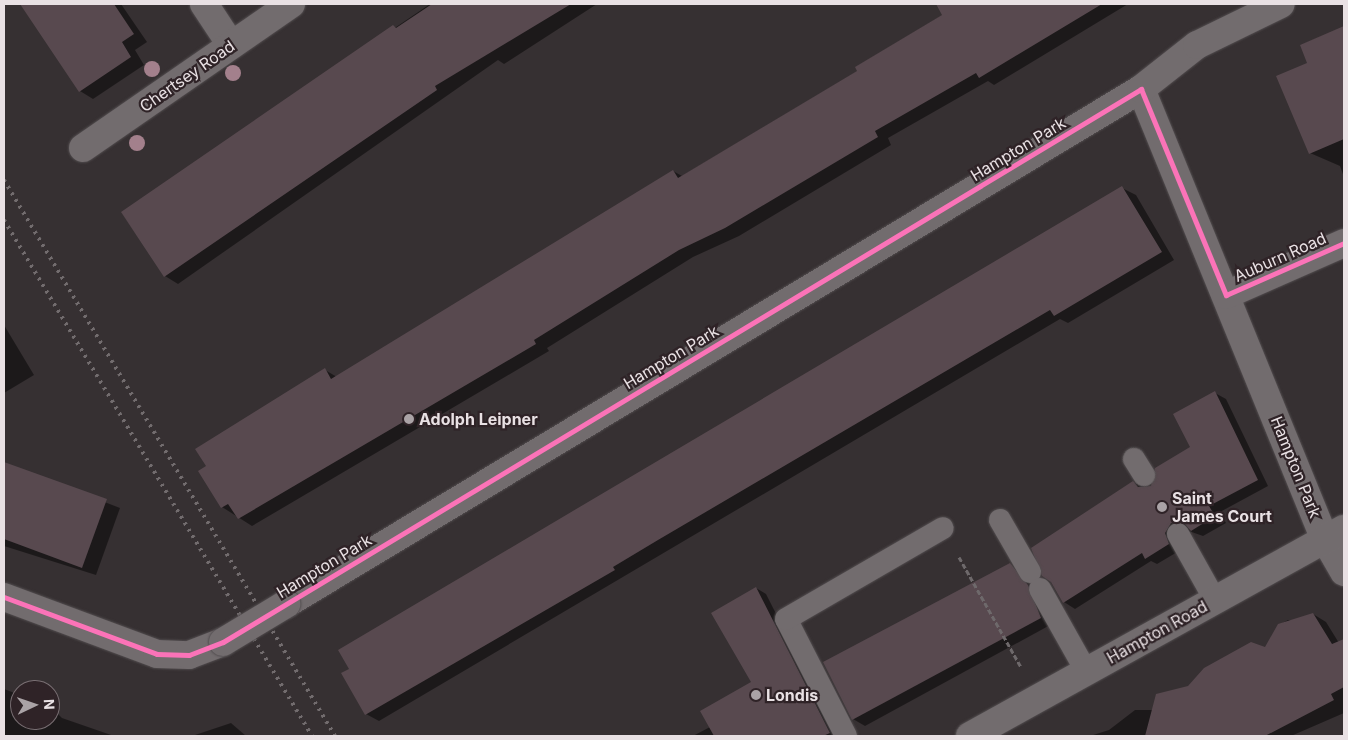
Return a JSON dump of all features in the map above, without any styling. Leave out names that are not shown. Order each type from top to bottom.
[{"type":"street","points":[[204,4],[231,45]]},
{"type":"street","name":"Chertsey Road","points":[[83,148],[291,4]]},
{"type":"street","name":"Hampton Park","points":[[4,597],[157,654],[189,655],[223,642],[1141,90],[1196,45],[1281,4]]},
{"type":"street","name":"Hampton Park","points":[[1141,90],[1226,295],[1335,534],[1344,572]]},
{"type":"street","name":"Auburn Road","points":[[1226,295],[1344,243]]},
{"type":"street","name":"Hampton Road","points":[[970,736],[1335,534]]},
{"type":"lane","points":[[1000,520],[1086,671]]},
{"type":"lane","points":[[846,736],[786,619],[943,528]]},
{"type":"lane","points":[[1178,534],[1216,600]]},
{"type":"path","points":[[943,528],[1038,698]]},
{"type":"building","points":[[20,4],[114,4],[134,34],[122,42],[131,57],[79,92]]},
{"type":"building","points":[[432,4],[571,4],[435,86],[437,90],[164,277],[121,212],[393,25],[396,28]]},
{"type":"building","points":[[936,4],[1102,4],[979,78],[976,73],[875,131],[878,137],[725,228],[679,250],[534,340],[536,344],[238,519],[228,504],[221,508],[198,471],[206,466],[195,449],[325,368],[331,379],[673,170],[678,178],[857,71],[855,67],[942,15]]},
{"type":"building","points":[[1344,26],[1344,139],[1309,154],[1276,76],[1307,63],[1300,45]]},
{"type":"building","points":[[1122,186],[1162,252],[1054,316],[1050,310],[658,540],[613,567],[615,570],[365,715],[341,673],[349,669],[338,650]]},
{"type":"building","points":[[1215,391],[1258,480],[1209,506],[1215,516],[1191,531],[1184,523],[1171,523],[1165,533],[1169,544],[1145,559],[1142,553],[1063,603],[1051,582],[1042,576],[1031,548],[1133,481],[1138,487],[1151,486],[1155,468],[1190,447],[1173,414]]},
{"type":"building","points":[[4,462],[107,499],[82,568],[4,539]]},
{"type":"building","points":[[1010,563],[1028,585],[1041,618],[852,720],[823,662]]},
{"type":"building","points":[[756,587],[830,733],[823,736],[714,736],[700,711],[751,682],[711,613]]},
{"type":"building","points":[[1313,613],[1332,644],[1344,639],[1344,687],[1331,694],[1334,700],[1265,736],[1145,736],[1156,694],[1188,686],[1204,668],[1251,642],[1265,647],[1278,624]]},
{"type":"railway","points":[[4,180],[335,736]]},
{"type":"railway","points":[[4,220],[312,736]]},
{"type":"cycle path","points":[[4,597],[157,654],[189,655],[223,642],[1141,89],[1226,295],[1344,243]]},
{"type":"place","name":"Adolph Leipner","points":[[409,419]]},
{"type":"place","name":"Saint James Court","points":[[1162,507]]},
{"type":"place","name":"Londis","points":[[756,695]]}]
